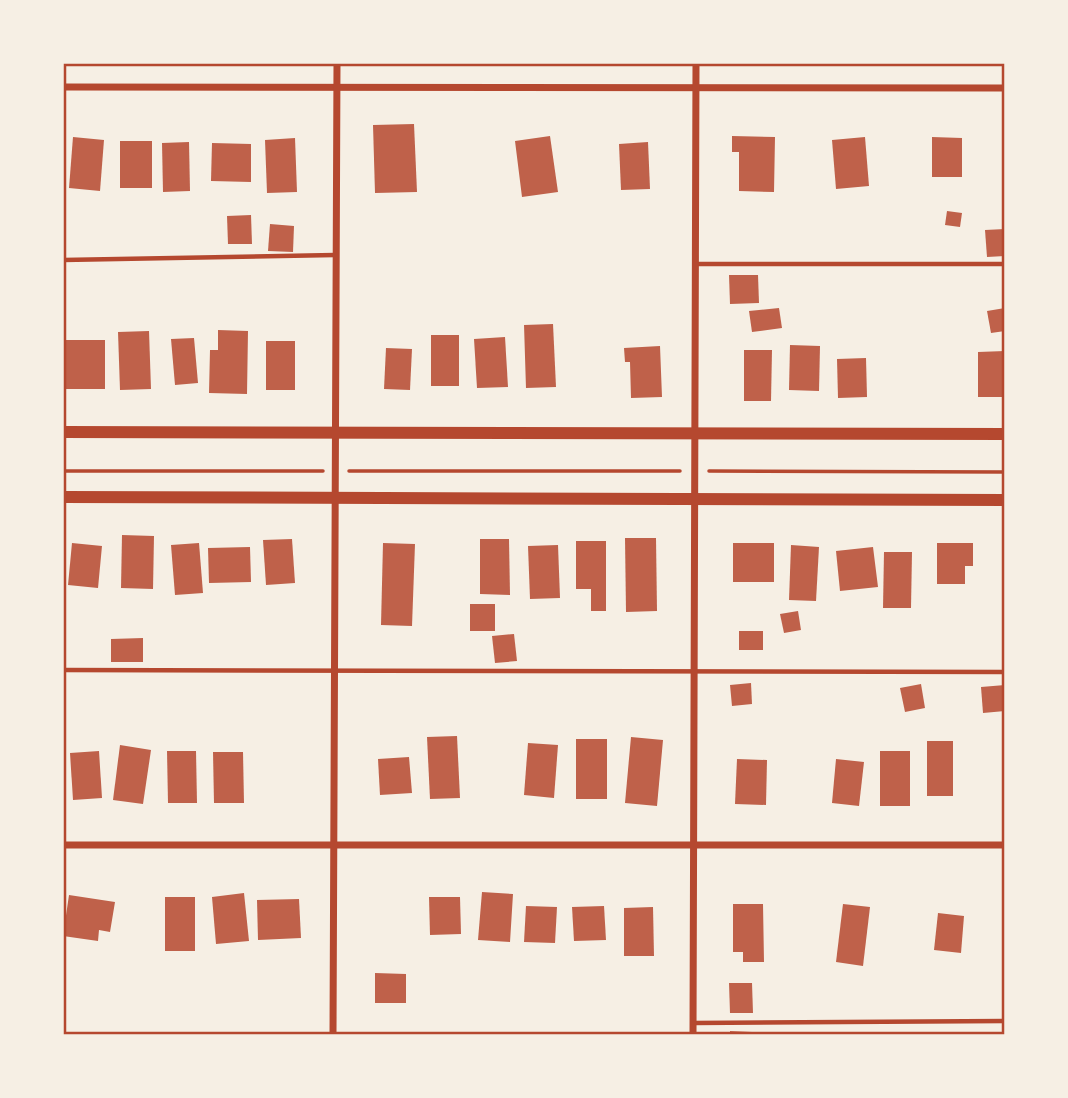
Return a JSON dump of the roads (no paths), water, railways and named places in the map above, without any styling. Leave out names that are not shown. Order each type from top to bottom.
[{"type":"main road","points":[[63,432],[1005,434]]},
{"type":"main road","points":[[63,497],[1005,500]]},
{"type":"street","points":[[333,1035],[337,63]]},
{"type":"street","points":[[693,1035],[696,63]]},
{"type":"street","points":[[63,87],[1005,88]]},
{"type":"street","points":[[63,845],[1005,845]]},
{"type":"lane","points":[[63,260],[335,256]]},
{"type":"lane","points":[[695,264],[1005,264]]},
{"type":"lane","points":[[63,670],[1005,672]]},
{"type":"lane","points":[[693,1023],[1005,1021]]}]
